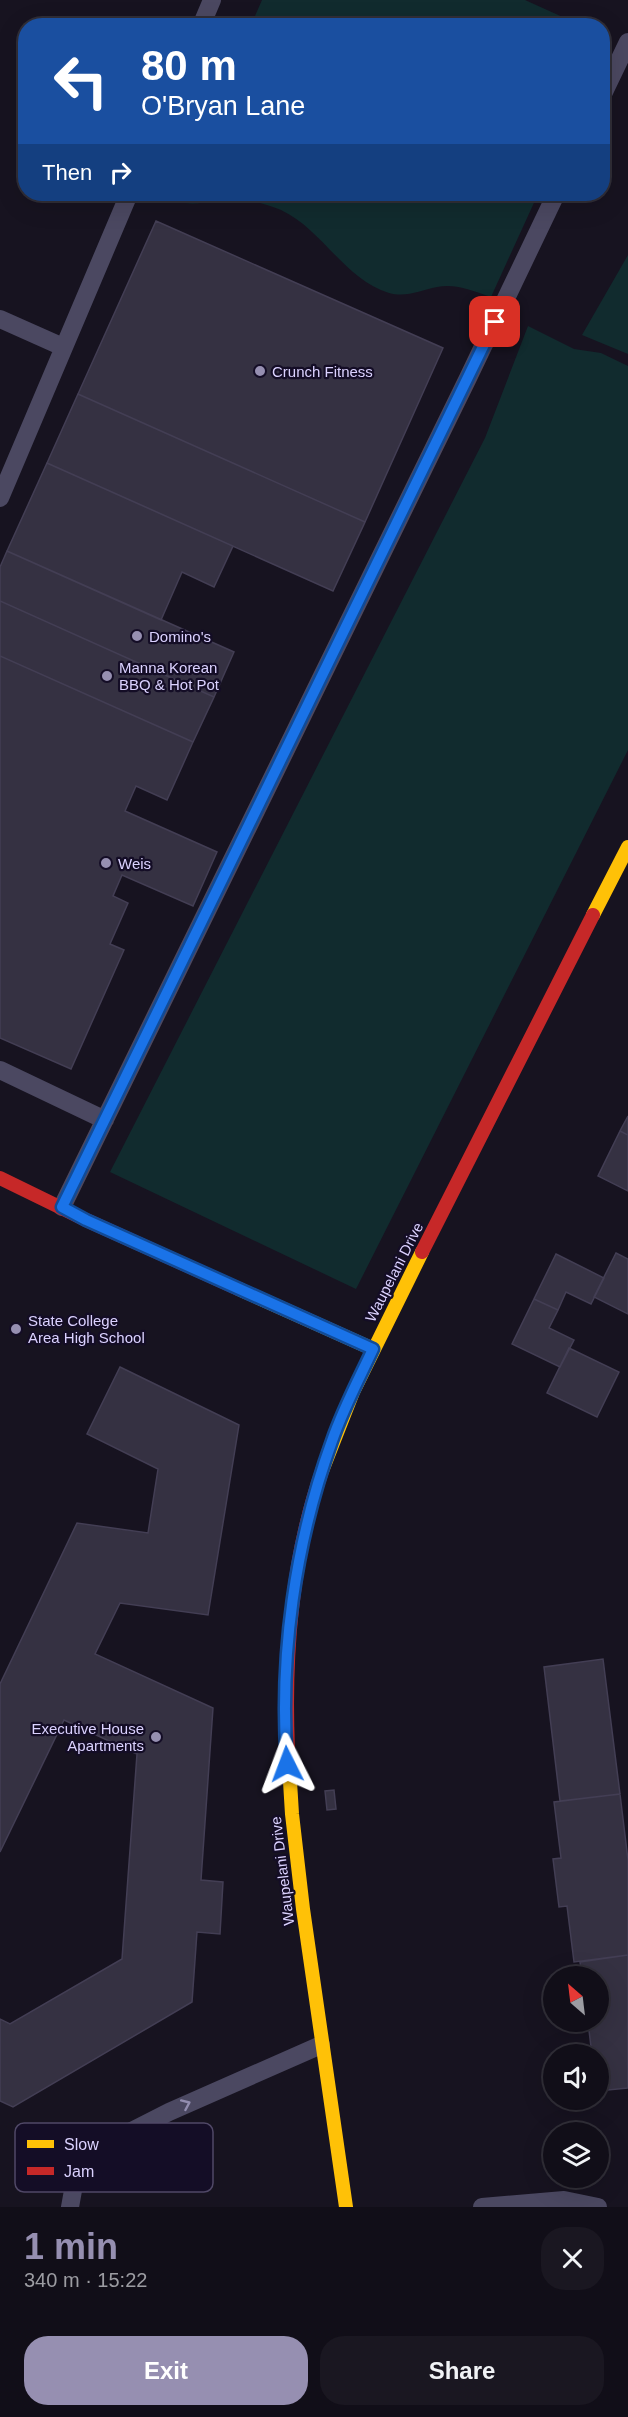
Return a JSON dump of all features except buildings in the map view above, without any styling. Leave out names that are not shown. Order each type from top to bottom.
[{"type":"street","name":"Waupelani Drive","points":[[346,2207],[321,2045],[288,1776],[286,1703],[297,1572],[311,1505],[332,1439],[373,1349],[628,847]]},
{"type":"street","points":[[0,1178],[86,1220],[373,1349]]},
{"type":"lane","points":[[204,18],[212,0]]},
{"type":"lane","points":[[610,79],[628,42]]},
{"type":"lane","points":[[0,498],[126,201]]},
{"type":"lane","points":[[62,1207],[553,201]]},
{"type":"lane","points":[[0,319],[63,346]]},
{"type":"lane","points":[[0,1070],[105,1120]]},
{"type":"lane","points":[[147,2123],[321,2045]]},
{"type":"lane","points":[[70,2207],[73,2192]]},
{"type":"lane","points":[[482,2207],[564,2200],[598,2207]]},
{"type":"green space","points":[[262,0],[525,0],[565,18],[254,18]]},
{"type":"green space","points":[[178,201],[217,201],[192,203]]},
{"type":"green space","points":[[248,201],[535,201],[491,297],[451,286],[408,294],[389,293],[359,277],[296,218],[259,203]]},
{"type":"green space","points":[[628,255],[628,354],[582,335]]},
{"type":"green space","points":[[528,326],[574,349],[601,353],[628,366],[628,750],[356,1289],[110,1172],[485,438]]},
{"type":"traffic: slow","points":[[593,915],[628,847]]},
{"type":"traffic: slow","points":[[322,1471],[353,1392],[422,1252]]},
{"type":"traffic: slow","points":[[239,1289],[373,1349]]},
{"type":"traffic: slow","points":[[288,1749],[292,1814],[303,1909],[346,2207]]},
{"type":"traffic: jam","points":[[422,1252],[593,915]]},
{"type":"traffic: jam","points":[[0,1178],[86,1220],[239,1289]]},
{"type":"traffic: jam","points":[[288,1749],[287,1678],[292,1608],[303,1539],[322,1471]]},
{"type":"place","name":"Crunch Fitness","points":[[260,371]]},
{"type":"place","name":"Domino's","points":[[137,636]]},
{"type":"place","name":"Manna Korean BBQ & Hot Pot","points":[[107,676]]},
{"type":"place","name":"Weis","points":[[106,863]]},
{"type":"place","name":"State College Area High School","points":[[16,1329]]},
{"type":"place","name":"Executive House Apartments","points":[[156,1737]]},
{"type":"route","points":[[287,1764],[286,1686],[292,1604],[297,1572],[311,1505],[332,1439],[373,1349],[86,1220],[62,1207],[495,322]]}]
